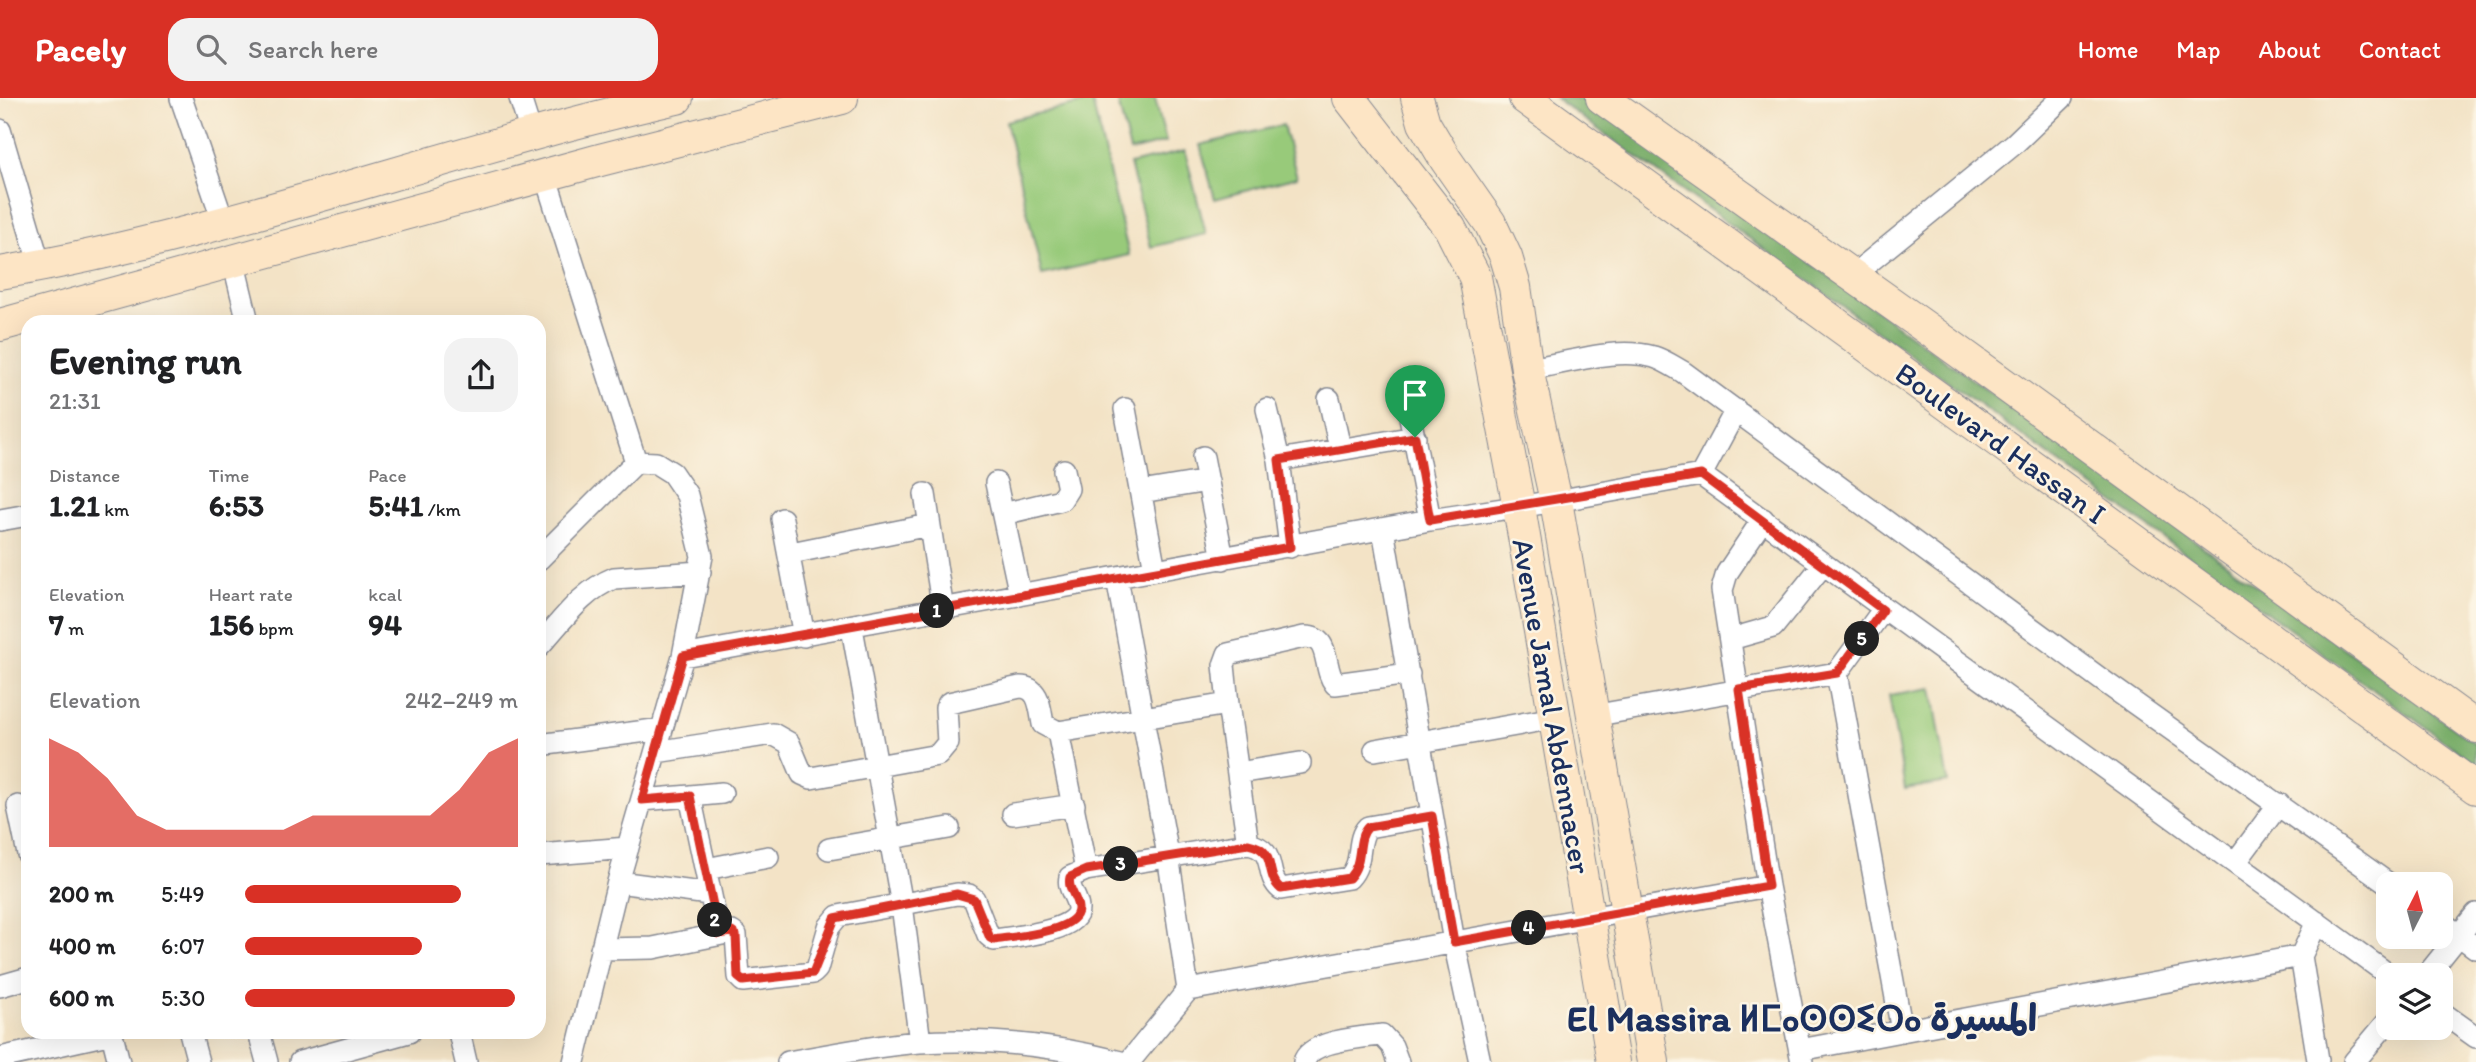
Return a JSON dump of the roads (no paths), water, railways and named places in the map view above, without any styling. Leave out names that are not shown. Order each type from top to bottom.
[{"type":"street","points":[[181,98],[225,223]]},
{"type":"street","points":[[520,98],[532,136]]},
{"type":"street","points":[[0,273],[225,223],[532,136],[618,105],[677,98]]},
{"type":"street","points":[[36,315],[545,175],[842,98]]},
{"type":"street","name":"Avenue Jamal Abdennacer","points":[[1349,98],[1450,228],[1475,277],[1518,507],[1614,1062]]},
{"type":"street","name":"Avenue Jamal Abdennacer","points":[[1416,98],[1424,123],[1490,223],[1506,257],[1515,287],[1527,369],[1556,501],[1653,1062]]},
{"type":"street","name":"Boulevard Hassan I","points":[[1525,98],[2476,788]]},
{"type":"street","name":"Boulevard Hassan I","points":[[1602,98],[2476,727]]},
{"type":"street","points":[[1852,276],[2014,144],[2062,98]]},
{"type":"street","points":[[0,130],[40,266]]},
{"type":"street","points":[[545,175],[636,463]]},
{"type":"street","points":[[233,261],[246,315]]},
{"type":"street","points":[[0,325],[21,319]]},
{"type":"street","points":[[1527,369],[1614,354],[1656,358],[1684,372],[2106,683],[2376,875]]},
{"type":"street","points":[[1405,391],[1430,520]]},
{"type":"street","points":[[1329,399],[1340,448]]},
{"type":"street","points":[[1125,409],[1155,570]]},
{"type":"street","points":[[1267,409],[1279,460],[1290,547]]},
{"type":"street","points":[[1701,475],[1736,410]]},
{"type":"street","points":[[1279,460],[1415,437]]},
{"type":"street","points":[[1203,457],[1223,559]]},
{"type":"street","points":[[546,552],[636,463],[656,463],[672,474],[687,495],[699,533],[702,556],[683,656],[618,882],[573,1062]]},
{"type":"street","points":[[1003,514],[1061,500],[1068,489],[1064,470]]},
{"type":"street","points":[[683,656],[852,628],[1020,594],[1430,520],[1701,475],[1763,519],[1822,566],[2376,965]]},
{"type":"street","points":[[1140,492],[1208,481]]},
{"type":"street","points":[[996,483],[1020,594]]},
{"type":"street","points":[[925,494],[943,610]]},
{"type":"street","points":[[0,520],[21,516]]},
{"type":"street","points":[[782,519],[791,553],[804,636]]},
{"type":"street","points":[[1763,519],[1721,590],[1739,689],[1768,886],[1801,1056],[1902,1031],[2301,957]]},
{"type":"street","points":[[791,553],[929,526]]},
{"type":"street","points":[[1383,529],[1454,942],[1480,1062]]},
{"type":"street","points":[[1731,639],[1773,627],[1822,566]]},
{"type":"street","points":[[546,638],[589,591],[601,583],[614,578],[699,572]]},
{"type":"street","points":[[1117,578],[1168,855],[1188,990]]},
{"type":"street","points":[[1592,716],[1837,673],[1883,610]]},
{"type":"street","points":[[852,628],[891,838],[920,1042]]},
{"type":"street","points":[[1248,844],[1228,704],[1224,665],[1227,654],[1304,637],[1315,638],[1322,643],[1335,684],[1409,674]]},
{"type":"street","points":[[1837,673],[1902,1031]]},
{"type":"street","points":[[656,752],[773,734],[789,743],[802,774],[807,777],[938,755],[946,749],[949,736],[946,708],[951,701],[1020,687],[1028,687],[1034,692],[1043,724],[1058,732],[1228,704]]},
{"type":"street","points":[[1375,750],[1555,718]]},
{"type":"street","points":[[546,744],[662,729]]},
{"type":"street","points":[[1058,732],[1086,870]]},
{"type":"street","points":[[1238,773],[1300,762]]},
{"type":"street","points":[[642,800],[722,793]]},
{"type":"street","points":[[690,796],[719,934]]},
{"type":"street","points":[[2235,863],[2279,804]]},
{"type":"street","points":[[1013,814],[1074,805]]},
{"type":"street","points":[[15,807],[21,829]]},
{"type":"street","points":[[601,949],[653,948],[732,932],[736,935],[738,977],[743,981],[813,973],[835,918],[957,894],[969,895],[974,899],[990,938],[994,940],[1064,927],[1076,916],[1078,908],[1070,888],[1070,877],[1086,870],[1248,844],[1260,846],[1265,852],[1275,882],[1281,889],[1287,889],[1349,878],[1358,866],[1362,834],[1368,827],[1432,816]]},
{"type":"street","points":[[830,849],[948,828]]},
{"type":"street","points":[[546,854],[628,848]]},
{"type":"street","points":[[706,869],[768,857]]},
{"type":"street","points":[[618,882],[709,894]]},
{"type":"street","points":[[1129,1062],[1188,990],[1768,886]]},
{"type":"street","points":[[2442,963],[2468,942],[2476,914]]},
{"type":"street","points":[[2317,922],[2301,957],[2317,1061]]},
{"type":"street","points":[[0,986],[21,980]]},
{"type":"street","points":[[2453,1021],[2476,1037]]},
{"type":"street","points":[[1304,1062],[1306,1054],[1315,1047],[1382,1035],[1392,1046],[1398,1062]]},
{"type":"street","points":[[2354,1062],[2376,1036]]},
{"type":"street","points":[[0,1058],[86,1039]]},
{"type":"street","points":[[113,1039],[119,1062]]},
{"type":"street","points":[[192,1039],[198,1062]]},
{"type":"street","points":[[262,1039],[267,1062]]},
{"type":"street","points":[[300,1062],[384,1039]]},
{"type":"street","points":[[461,1039],[466,1062]]},
{"type":"street","points":[[788,1062],[817,1060],[920,1042],[1030,1045],[1070,1049],[1121,1062]]},
{"type":"district","name":"El Massira ⵍⵎⴰⵙⵙⵉⵔⴰ المسيرة","points":[[1802,1018]]}]
